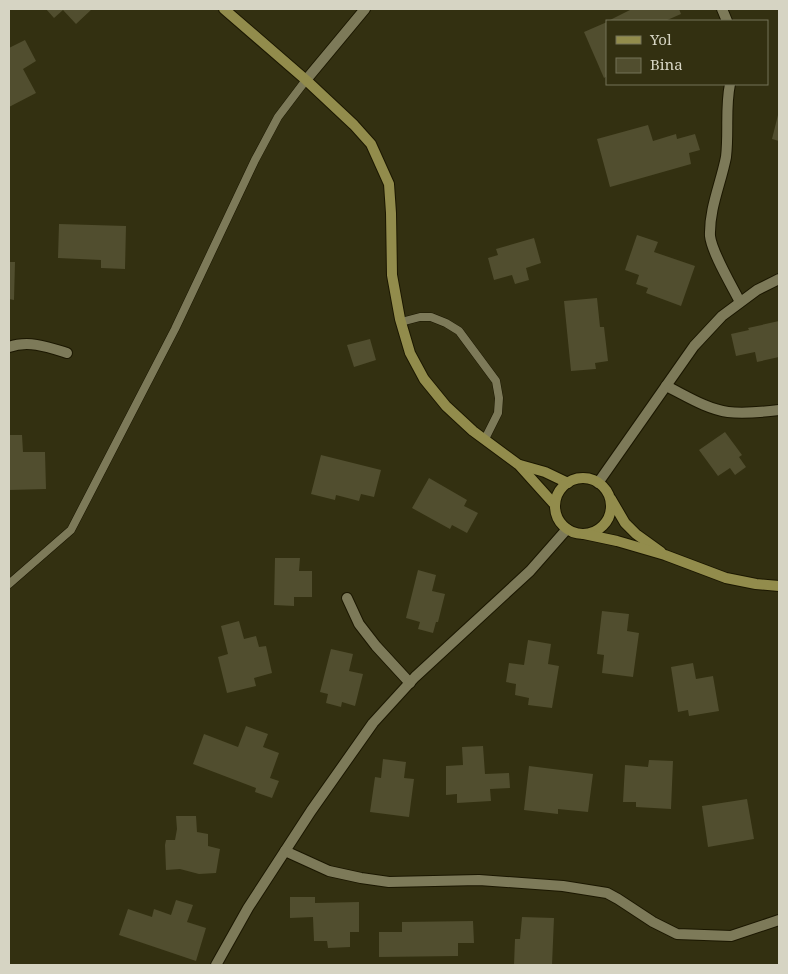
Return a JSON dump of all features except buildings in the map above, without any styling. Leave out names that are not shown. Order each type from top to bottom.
[{"type":"street","points":[[224,9],[306,80],[354,125],[371,144],[389,184],[392,275],[401,322],[410,353],[424,379],[446,406],[519,465],[555,505]]},
{"type":"street","points":[[306,80],[365,9]]},
{"type":"street","points":[[730,85],[726,108],[726,156],[711,219],[710,238],[740,302]]},
{"type":"street","points":[[598,483],[694,346],[722,316],[757,290],[779,279]]},
{"type":"street","points":[[9,347],[30,344],[67,353]]},
{"type":"street","points":[[666,386],[707,406],[728,412],[779,410]]},
{"type":"street","points":[[519,465],[545,472],[568,483]]},
{"type":"street","points":[[665,555],[636,534],[625,523],[608,493],[598,483],[585,478],[576,479],[568,483],[556,496],[556,515],[560,523],[575,533],[617,541],[665,555],[726,578],[779,586]]},
{"type":"street","points":[[584,534],[593,532],[607,520],[610,511],[608,493]]},
{"type":"street","points":[[216,965],[248,908],[311,811],[373,722],[410,683],[530,571],[567,529]]},
{"type":"street","points":[[347,598],[360,624],[376,646],[410,683]]},
{"type":"street","points":[[285,851],[329,870],[361,878],[389,882],[479,880],[562,886],[607,893],[653,922],[677,934],[731,936],[779,920]]},
{"type":"lane","points":[[9,584],[71,530],[175,329],[255,160],[278,117],[306,80]]},
{"type":"lane","points":[[401,322],[420,317],[431,317],[446,323],[459,331],[491,374],[496,381],[499,398],[498,412],[485,439]]}]
